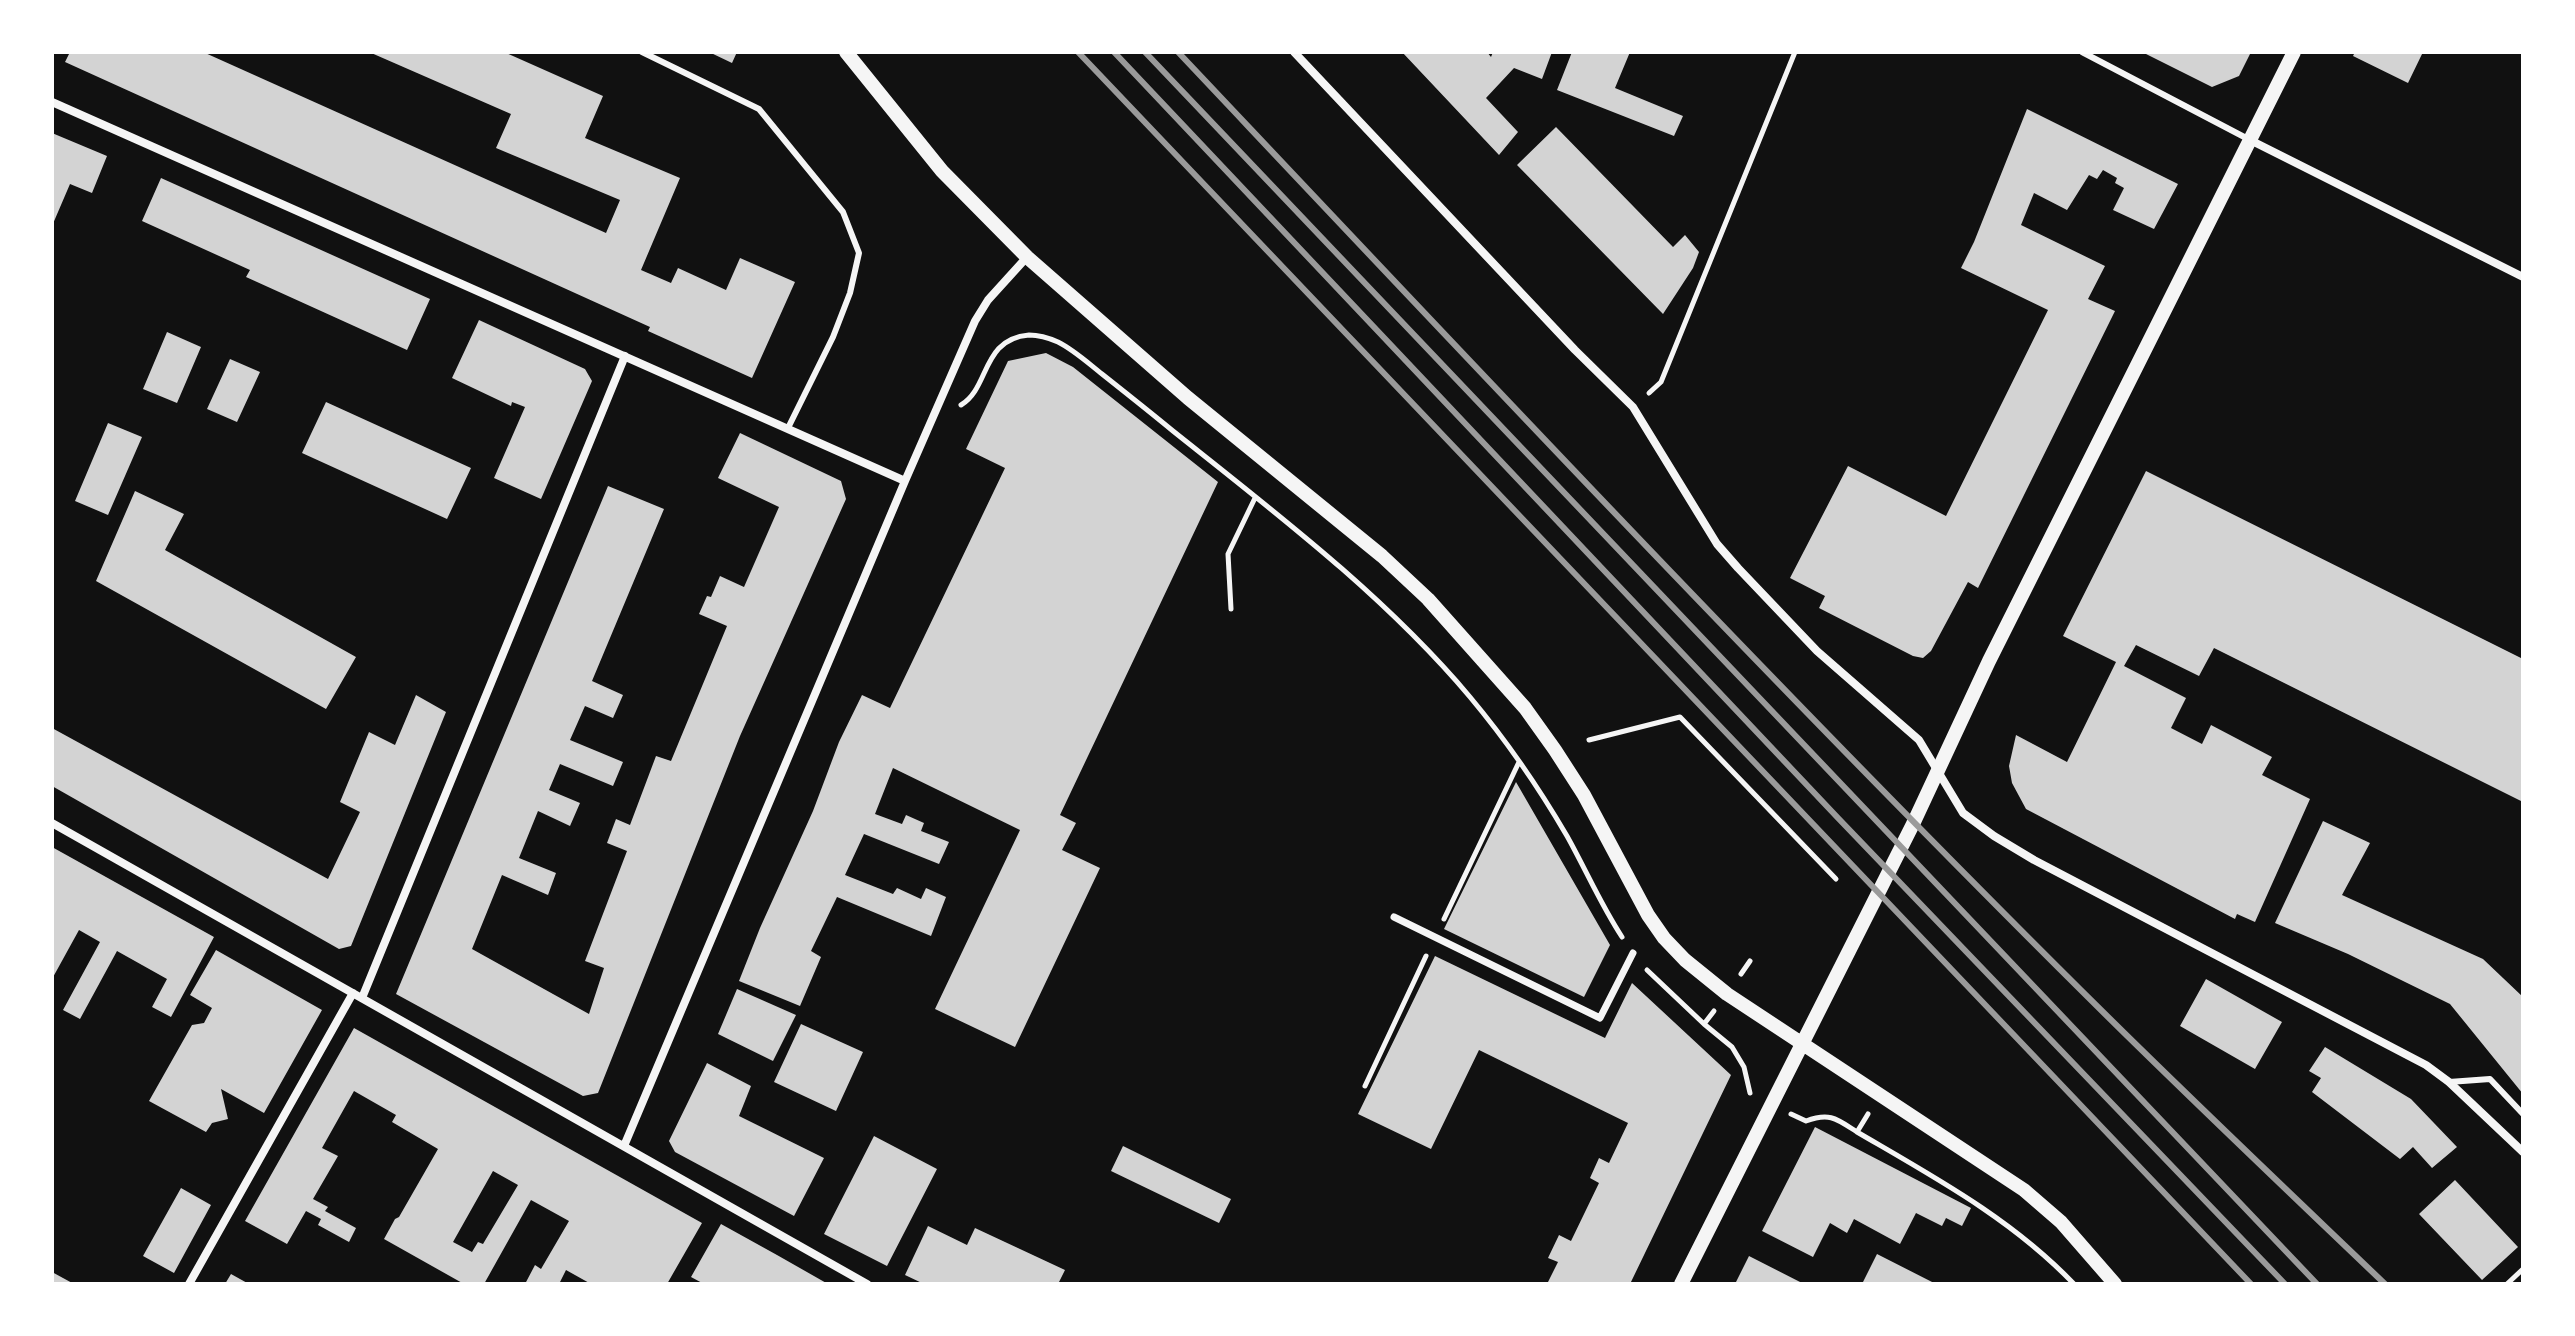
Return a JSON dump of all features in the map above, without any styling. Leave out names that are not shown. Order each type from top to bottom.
[{"type":"street","points":[[846,52],[942,171],[1027,257],[1188,398],[1382,556],[1428,599],[1525,708],[1555,750],[1584,795],[1648,915],[1685,960],[1727,994],[2024,1190],[2061,1222],[2115,1284]]},
{"type":"street","points":[[1294,52],[1575,350],[1633,407],[1717,544],[1817,651],[1919,740],[1963,813],[1994,836],[2106,899],[2426,1065],[2449,1082],[2523,1152]]},
{"type":"street","points":[[1681,1284],[1913,824],[2294,52]]},
{"type":"street","points":[[52,102],[905,481]]},
{"type":"street","points":[[2250,140],[2523,277]]},
{"type":"street","points":[[624,1146],[975,321],[988,300],[1027,257]]},
{"type":"street","points":[[362,998],[625,356]]},
{"type":"street","points":[[52,823],[867,1284]]},
{"type":"street","points":[[1394,917],[1600,1018],[1633,953]]},
{"type":"street","points":[[189,1284],[353,993]]},
{"type":"lane","points":[[642,52],[759,109],[843,212],[854,239],[859,253],[850,293],[833,337],[788,428]]},
{"type":"lane","points":[[2082,52],[2250,140]]},
{"type":"lane","points":[[2449,1082],[2490,1079],[2523,1114]]},
{"type":"path","points":[[1633,407],[1661,382],[1795,52]]},
{"type":"path","points":[[939,403],[954,409],[968,401],[986,364],[1010,341],[1034,335],[1047,337],[1087,362],[1255,498],[1399,622],[1471,697],[1519,762],[1566,836],[1603,906],[1633,953],[1657,982],[1704,1024],[1727,994]]},
{"type":"path","points":[[1231,609],[1228,554],[1255,498]]},
{"type":"path","points":[[1589,740],[1680,717],[1836,879]]},
{"type":"path","points":[[1857,1132],[1970,1198],[2007,1224],[2074,1284]]},
{"type":"path","points":[[2507,1284],[2523,1269]]},
{"type":"building","points":[[70,52],[203,52],[606,233],[620,200],[496,148],[511,114],[369,52],[504,52],[603,96],[585,138],[680,178],[641,270],[671,283],[678,268],[726,290],[740,258],[795,282],[752,378],[648,331],[650,327],[65,62]]},
{"type":"building","points":[[709,52],[737,52],[732,63]]},
{"type":"building","points":[[1402,52],[1487,52],[1491,57],[1493,52],[1552,52],[1542,79],[1514,68],[1486,98],[1518,132],[1499,155]]},
{"type":"building","points":[[1572,52],[1630,52],[1615,88],[1683,116],[1674,136],[1557,90]]},
{"type":"building","points":[[2142,52],[2251,52],[2239,76],[2212,87]]},
{"type":"building","points":[[2355,52],[2423,52],[2408,83],[2353,56]]},
{"type":"building","points":[[2027,109],[2178,184],[2154,229],[2113,210],[2124,188],[2115,183],[2117,178],[2103,170],[2097,179],[2089,175],[2067,210],[2034,193],[2021,225],[2105,266],[2088,299],[2115,311],[1978,588],[1968,582],[1931,651],[1923,658],[1913,656],[1819,608],[1825,596],[1790,578],[1848,466],[1946,516],[2048,310],[1961,268]]},
{"type":"building","points":[[1556,127],[1673,247],[1685,235],[1699,252],[1693,268],[1663,314],[1517,165]]},
{"type":"building","points":[[52,133],[107,156],[92,193],[70,184],[52,226]]},
{"type":"building","points":[[161,178],[430,299],[407,350],[246,277],[250,270],[142,221]]},
{"type":"building","points":[[479,320],[585,369],[592,381],[541,499],[494,478],[525,407],[512,402],[511,406],[452,378]]},
{"type":"building","points":[[167,332],[201,347],[177,403],[143,389]]},
{"type":"building","points":[[1046,353],[1073,367],[1218,482],[1060,815],[1076,823],[1062,850],[1100,868],[1015,1047],[935,1009],[1020,830],[893,768],[875,814],[902,824],[906,815],[924,823],[921,831],[949,842],[939,864],[864,834],[845,875],[893,894],[897,888],[921,899],[926,888],[946,897],[931,936],[837,897],[811,951],[821,957],[800,1006],[739,981],[813,811],[839,742],[862,695],[890,708],[1005,468],[966,449],[1008,361]]},
{"type":"building","points":[[230,359],[260,372],[237,422],[207,409]]},
{"type":"building","points":[[326,402],[471,468],[447,519],[302,453]]},
{"type":"building","points":[[108,423],[142,437],[108,515],[75,501]]},
{"type":"building","points":[[740,433],[841,481],[846,499],[740,736],[598,1093],[583,1096],[396,994],[608,486],[664,509],[592,681],[623,695],[613,718],[585,706],[570,740],[623,762],[613,786],[560,764],[549,790],[580,803],[570,826],[538,811],[519,858],[556,873],[548,895],[502,875],[472,949],[589,1014],[604,968],[585,961],[627,851],[607,843],[616,819],[630,825],[656,756],[671,761],[727,626],[699,614],[707,596],[711,597],[720,576],[744,587],[779,507],[718,478]]},
{"type":"building","points":[[2146,471],[2523,659],[2523,802],[2214,648],[2199,676],[2136,645],[2124,666],[2186,698],[2171,728],[2202,744],[2211,725],[2272,757],[2262,775],[2310,799],[2255,922],[2237,914],[2235,919],[2026,809],[2012,783],[2009,766],[2016,735],[2067,762],[2116,662],[2063,636]]},
{"type":"building","points":[[135,491],[184,514],[165,550],[356,657],[326,709],[96,581]]},
{"type":"building","points":[[416,695],[446,712],[351,946],[339,949],[52,786],[52,728],[328,879],[360,812],[340,802],[369,732],[395,745]]},
{"type":"building","points":[[1516,782],[1610,945],[1584,997],[1444,929]]},
{"type":"building","points":[[2323,821],[2370,843],[2342,895],[2483,959],[2523,997],[2523,1094],[2450,1004],[2348,954],[2275,923]]},
{"type":"building","points":[[52,847],[214,937],[171,1017],[152,1007],[167,979],[117,951],[80,1019],[63,1010],[100,942],[79,930],[52,979]]},
{"type":"building","points":[[216,950],[322,1010],[264,1113],[221,1089],[228,1119],[212,1123],[206,1132],[149,1101],[192,1025],[204,1023],[212,1008],[190,995]]},
{"type":"building","points":[[1435,956],[1605,1038],[1632,983],[1731,1075],[1630,1284],[1547,1284],[1558,1262],[1548,1258],[1559,1235],[1571,1241],[1599,1183],[1590,1178],[1599,1158],[1609,1163],[1628,1123],[1479,1050],[1431,1149],[1358,1114]]},
{"type":"building","points":[[2206,979],[2282,1022],[2255,1069],[2180,1026]]},
{"type":"building","points":[[737,989],[796,1015],[773,1061],[718,1034]]},
{"type":"building","points":[[801,1024],[863,1052],[836,1111],[774,1082]]},
{"type":"building","points":[[354,1028],[702,1223],[667,1284],[591,1284],[566,1270],[559,1284],[525,1284],[535,1265],[541,1269],[569,1221],[531,1200],[484,1284],[464,1284],[384,1239],[438,1149],[392,1122],[396,1115],[354,1091],[322,1148],[338,1156],[313,1199],[328,1207],[325,1211],[356,1228],[349,1242],[318,1225],[321,1219],[306,1211],[287,1244],[245,1221]],"holes":[[[493,1171],[518,1185],[483,1244],[478,1242],[472,1252],[453,1242]]]},
{"type":"building","points":[[2325,1047],[2411,1099],[2457,1147],[2432,1168],[2413,1147],[2400,1159],[2312,1092],[2321,1078],[2309,1071]]},
{"type":"building","points":[[707,1063],[751,1086],[739,1116],[824,1158],[794,1216],[675,1152],[669,1141]]},
{"type":"building","points":[[1815,1127],[1971,1208],[1962,1226],[1946,1218],[1942,1226],[1916,1213],[1900,1244],[1854,1219],[1847,1233],[1830,1223],[1813,1257],[1762,1231]]},
{"type":"building","points":[[874,1136],[937,1169],[887,1266],[824,1234]]},
{"type":"building","points":[[1123,1146],[1231,1199],[1219,1223],[1111,1171]]},
{"type":"building","points":[[2455,1180],[2518,1247],[2482,1280],[2419,1214]]},
{"type":"building","points":[[181,1188],[211,1205],[174,1273],[143,1256]]},
{"type":"building","points":[[721,1224],[828,1284],[704,1284],[691,1277]]},
{"type":"building","points":[[928,1226],[967,1245],[975,1228],[1065,1270],[1058,1284],[924,1284],[905,1275]]},
{"type":"building","points":[[1877,1254],[1936,1284],[1862,1284]]},
{"type":"building","points":[[1749,1256],[1804,1284],[1735,1284]]},
{"type":"building","points":[[52,1272],[74,1284],[52,1284]]},
{"type":"building","points":[[231,1274],[249,1284],[225,1284]]},
{"type":"railway","points":[[1078,52],[2251,1284]]},
{"type":"railway","points":[[1114,52],[1838,818],[2285,1284]]},
{"type":"railway","points":[[1145,52],[2317,1284]]},
{"type":"railway","points":[[1178,52],[1869,776],[2139,1047],[2385,1284]]}]
